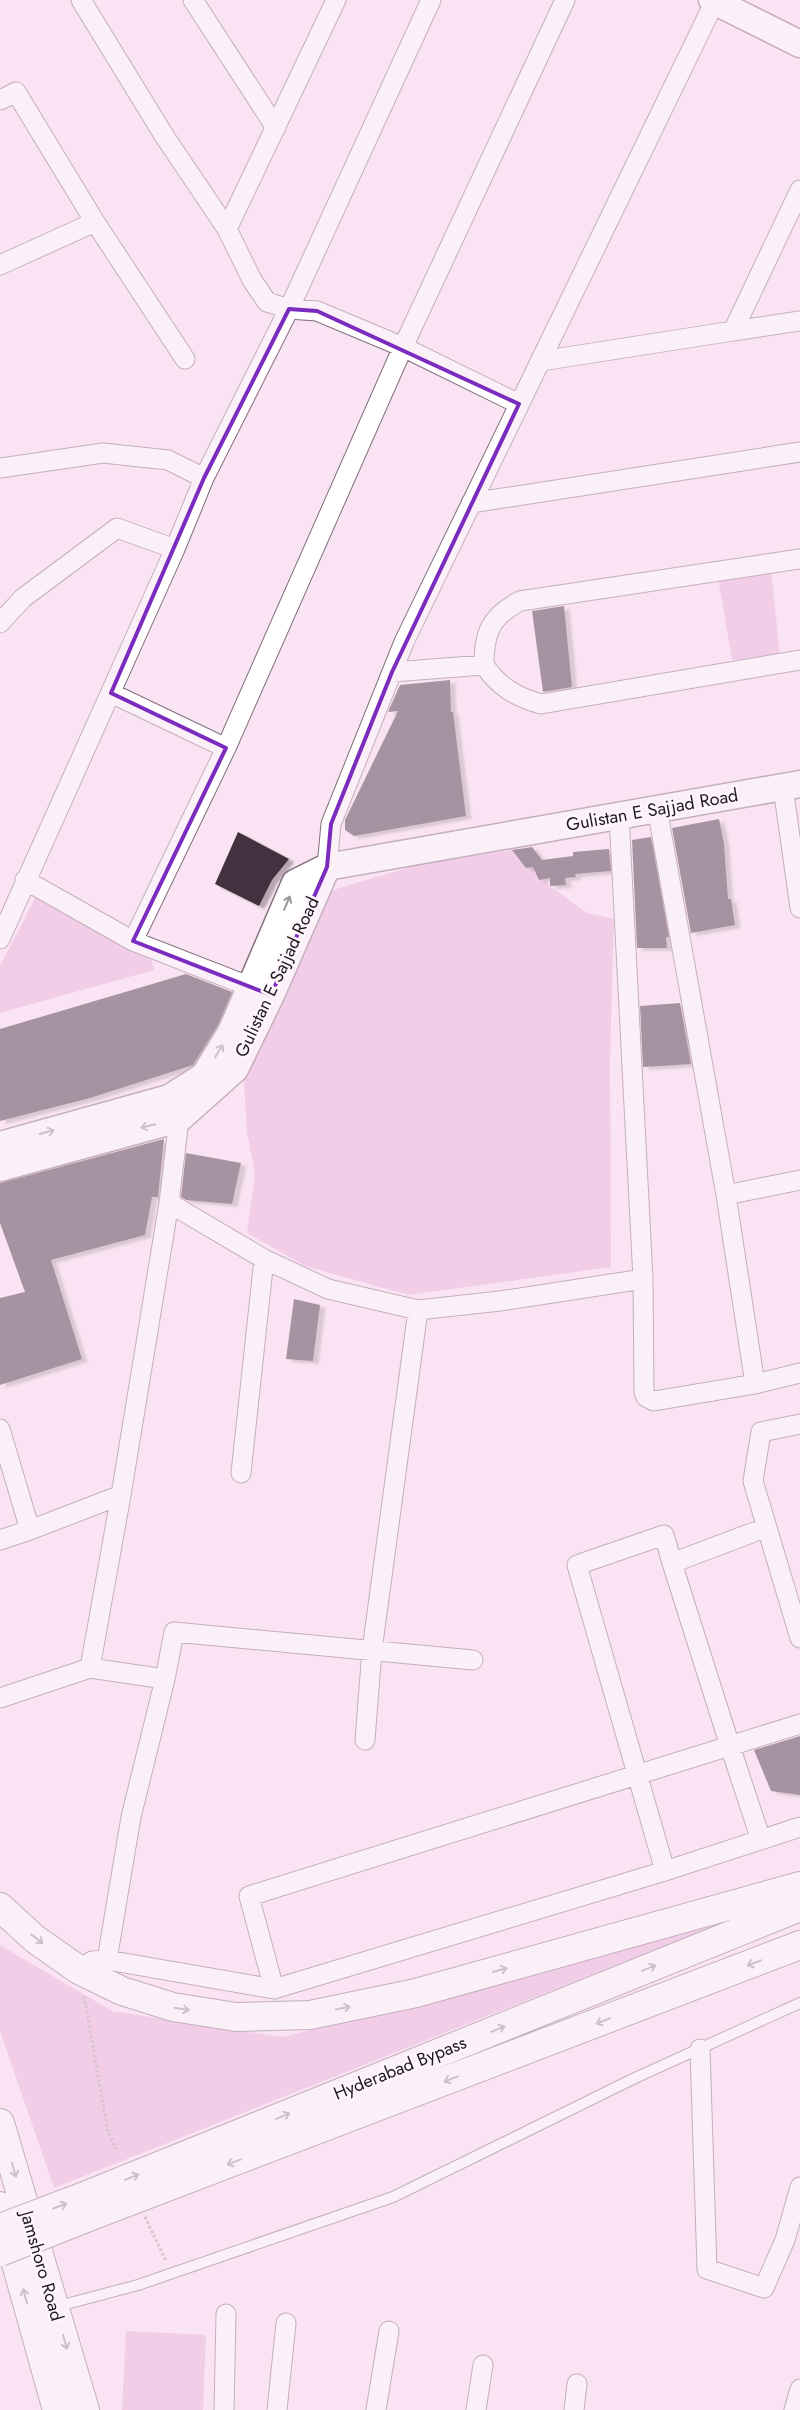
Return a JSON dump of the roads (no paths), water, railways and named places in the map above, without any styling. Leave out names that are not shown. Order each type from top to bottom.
[{"type":"highway","points":[[0,1907],[35,1939],[79,1970],[122,1991],[173,2007],[236,2017],[310,2015],[416,1993],[800,1886]]},
{"type":"highway","name":"Hyderabad Bypass","points":[[0,2252],[91,2205],[800,1906]]},
{"type":"highway","name":"Hyderabad Bypass","points":[[0,2228],[91,2205],[800,1945]]},
{"type":"highway","name":"Jamshoro Road","points":[[0,2123],[85,2410]]},
{"type":"highway","name":"Jamshoro Road","points":[[0,2206],[57,2410]]},
{"type":"street","points":[[81,0],[165,137],[227,229],[252,280],[268,302],[289,309],[317,310],[403,347],[519,404]]},
{"type":"street","points":[[193,0],[276,128]]},
{"type":"street","points":[[227,229],[336,0]]},
{"type":"street","points":[[0,939],[111,693],[139,625],[175,549],[204,478],[289,309],[431,0]]},
{"type":"street","points":[[133,941],[226,748],[403,347],[565,0]]},
{"type":"street","points":[[327,866],[330,824],[392,672],[471,503],[714,1],[800,44]]},
{"type":"street","points":[[0,100],[16,92],[95,222],[185,359]]},
{"type":"street","points":[[733,331],[800,190]]},
{"type":"street","points":[[0,266],[95,222]]},
{"type":"street","points":[[541,361],[800,321]]},
{"type":"street","points":[[471,503],[800,452]]},
{"type":"street","points":[[0,468],[103,453],[168,460],[204,478]]},
{"type":"street","points":[[0,623],[23,598],[117,528],[175,549]]},
{"type":"street","points":[[800,559],[520,601],[503,610],[491,624],[484,645],[484,666],[506,690],[541,704],[800,660]]},
{"type":"street","points":[[392,672],[484,666]]},
{"type":"street","points":[[111,693],[226,748]]},
{"type":"street","points":[[791,786],[800,908]]},
{"type":"street","name":"Gulistan E Sajjad Road","points":[[0,1145],[169,1098],[204,1076],[231,1032],[261,991],[327,866],[791,786]]},
{"type":"street","points":[[657,808],[726,1195],[755,1384]]},
{"type":"street","points":[[619,815],[643,1279],[644,1392],[646,1397],[654,1401],[755,1384],[800,1373]]},
{"type":"street","points":[[25,880],[133,941],[261,991]]},
{"type":"street","name":"Gulistan E Sajjad Road","points":[[0,1168],[178,1119],[235,1069],[261,991]]},
{"type":"street","points":[[90,1668],[121,1495],[169,1202],[178,1119]]},
{"type":"street","points":[[726,1195],[800,1180]]},
{"type":"street","points":[[169,1202],[264,1259],[328,1289],[418,1310],[500,1301],[643,1279]]},
{"type":"street","points":[[241,1473],[264,1259]]},
{"type":"street","points":[[365,1740],[372,1650],[418,1310]]},
{"type":"street","points":[[800,1424],[761,1432],[753,1481],[800,1638]]},
{"type":"street","points":[[0,1429],[30,1530]]},
{"type":"street","points":[[0,1540],[121,1495]]},
{"type":"street","points":[[672,1563],[754,1532]]},
{"type":"street","points":[[665,1871],[577,1565],[664,1535],[761,1840]]},
{"type":"street","points":[[107,1960],[131,1817],[165,1679],[174,1632],[473,1660]]},
{"type":"street","points":[[0,1698],[90,1668],[165,1679]]},
{"type":"street","points":[[274,1990],[249,1896],[800,1724]]},
{"type":"street","points":[[79,1970],[92,1961],[107,1960],[274,1990],[800,1828]]},
{"type":"street","points":[[700,2049],[707,2269],[764,2288],[793,2242],[800,2187]]},
{"type":"street","points":[[224,2410],[226,2314]]},
{"type":"street","points":[[277,2410],[286,2323]]},
{"type":"street","points":[[376,2410],[389,2331]]},
{"type":"street","points":[[476,2410],[483,2365]]},
{"type":"street","points":[[574,2410],[577,2384]]},
{"type":"street","points":[[794,2410],[800,2390]]},
{"type":"lane","points":[[54,2307],[172,2273],[393,2197],[635,2078],[800,2003]]}]
